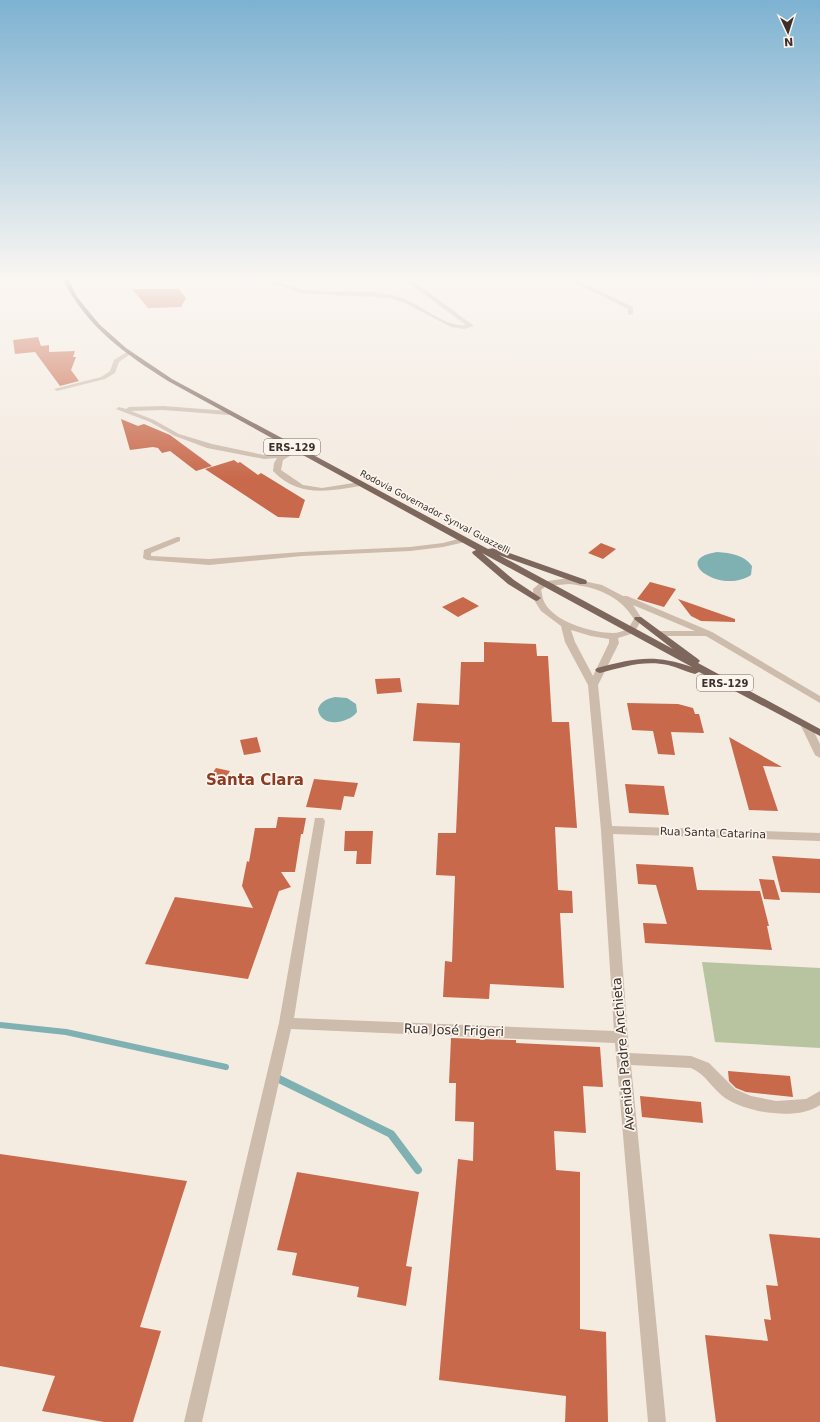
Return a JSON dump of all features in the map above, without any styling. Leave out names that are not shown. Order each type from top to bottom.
[{"type":"main road","name":"Rodovia Governador Synval Guazzelli","points":[[121,346],[170,380],[462,540],[820,733]]},
{"type":"main road","points":[[462,540],[583,582]]},
{"type":"main road","points":[[462,540],[511,582],[536,598]]},
{"type":"main road","points":[[638,619],[689,655],[710,674]]},
{"type":"main road","points":[[600,670],[639,660],[652,660],[710,674]]},
{"type":"street","points":[[57,389],[103,378],[113,372],[116,361],[129,353]]},
{"type":"street","points":[[229,412],[164,408],[119,409],[152,421],[177,435],[210,446],[264,457],[281,455],[295,449]]},
{"type":"street","points":[[281,455],[276,465],[277,471],[301,487],[322,490],[360,484]]},
{"type":"street","points":[[178,539],[147,552],[147,558],[209,562],[302,554],[410,549],[443,545],[462,540]]},
{"type":"street","points":[[618,596],[634,610],[638,619],[632,631],[613,636],[598,635],[565,624],[546,613],[536,598],[537,589],[544,584],[570,581],[583,582],[598,586],[618,596],[630,599],[709,634],[820,700]]},
{"type":"street","name":"Avenida Padre Anchieta","points":[[565,624],[570,642],[593,685],[607,830],[621,1036],[657,1422]]},
{"type":"street","points":[[661,634],[709,634]]},
{"type":"street","points":[[593,685],[614,642],[613,636]]},
{"type":"street","points":[[806,726],[820,755]]},
{"type":"street","points":[[193,1422],[286,1023],[319,821]]},
{"type":"street","name":"Rua Santa Catarina","points":[[607,830],[820,837]]},
{"type":"street","name":"Rua José Frigeri","points":[[286,1023],[621,1036]]},
{"type":"street","points":[[623,1059],[691,1062],[704,1067],[730,1093],[749,1102],[769,1106],[808,1105],[820,1097]]},
{"type":"green space","points":[[702,962],[820,968],[820,1048],[715,1042]]},
{"type":"water","points":[[717,552],[732,554],[745,559],[752,566],[751,575],[739,580],[726,581],[705,574],[699,568],[698,561],[703,556]]},
{"type":"water","points":[[335,697],[347,698],[356,704],[357,712],[353,716],[341,721],[335,722],[324,719],[320,715],[318,709],[319,706],[325,701]]},
{"type":"building","points":[[14,346],[49,346],[49,352],[75,351],[73,357],[76,357],[71,370],[79,381],[60,386],[35,352],[15,354]]},
{"type":"building","points":[[121,419],[138,426],[144,424],[170,435],[212,466],[196,471],[170,451],[162,453],[158,448],[153,447],[130,450]]},
{"type":"building","points":[[234,460],[238,463],[240,462],[258,475],[261,473],[305,500],[299,518],[278,517],[205,469]]},
{"type":"building","points":[[601,543],[616,549],[603,559],[588,553]]},
{"type":"building","points":[[650,582],[676,589],[664,607],[637,599]]},
{"type":"building","points":[[463,597],[479,606],[458,617],[442,607]]},
{"type":"building","points":[[678,599],[735,619],[735,622],[701,621],[691,616]]},
{"type":"building","points":[[484,642],[536,644],[537,656],[548,656],[552,722],[569,722],[577,828],[555,827],[558,890],[572,891],[573,913],[560,913],[564,988],[490,984],[489,999],[443,997],[445,961],[452,962],[455,876],[436,875],[438,833],[456,833],[460,743],[413,741],[417,703],[459,705],[461,662],[484,662]]},
{"type":"building","points":[[400,678],[402,692],[377,694],[375,679]]},
{"type":"building","points":[[627,703],[678,704],[693,708],[695,714],[699,714],[704,733],[671,732],[675,755],[658,754],[653,731],[632,730]]},
{"type":"building","points":[[257,737],[261,752],[244,755],[240,740]]},
{"type":"building","points":[[729,737],[782,767],[763,766],[778,811],[749,810]]},
{"type":"building","points":[[216,768],[230,771],[222,784],[207,781]]},
{"type":"building","points":[[314,779],[358,783],[354,797],[344,796],[341,810],[306,807]]},
{"type":"building","points":[[625,784],[664,786],[669,815],[629,813]]},
{"type":"building","points":[[278,817],[306,818],[303,834],[301,834],[295,872],[281,872],[291,887],[279,891],[248,979],[145,964],[175,897],[253,908],[242,886],[247,861],[249,862],[255,828],[276,828]]},
{"type":"building","points":[[345,831],[373,831],[371,864],[356,864],[357,851],[344,851]]},
{"type":"building","points":[[772,856],[820,859],[820,893],[781,892]]},
{"type":"building","points":[[636,864],[693,867],[697,890],[760,891],[769,926],[767,926],[772,950],[645,943],[643,923],[667,924],[656,885],[638,884]]},
{"type":"building","points":[[759,879],[774,880],[780,900],[764,899]]},
{"type":"building","points":[[451,1038],[516,1040],[516,1043],[600,1047],[603,1087],[583,1086],[586,1133],[554,1131],[556,1170],[580,1172],[580,1329],[606,1332],[608,1422],[565,1422],[566,1396],[439,1380],[458,1159],[473,1161],[474,1122],[455,1121],[456,1083],[449,1083]]},
{"type":"building","points":[[728,1071],[790,1076],[793,1097],[746,1092],[736,1088],[729,1081]]},
{"type":"building","points":[[640,1096],[701,1102],[703,1123],[642,1117]]},
{"type":"building","points":[[0,1154],[187,1181],[140,1327],[161,1331],[133,1422],[104,1422],[42,1411],[55,1376],[0,1366]]},
{"type":"building","points":[[297,1172],[419,1192],[406,1266],[412,1267],[406,1306],[357,1297],[359,1287],[292,1275],[297,1253],[277,1250]]},
{"type":"building","points":[[769,1234],[820,1238],[820,1422],[716,1422],[705,1335],[768,1341],[764,1319],[771,1320],[766,1285],[778,1286]]},
{"type":"waterway","points":[[0,1025],[66,1032],[226,1067]]},
{"type":"waterway","points":[[277,1078],[391,1134],[418,1170]]},
{"type":"district","name":"Santa Clara","points":[[255,780]]}]
